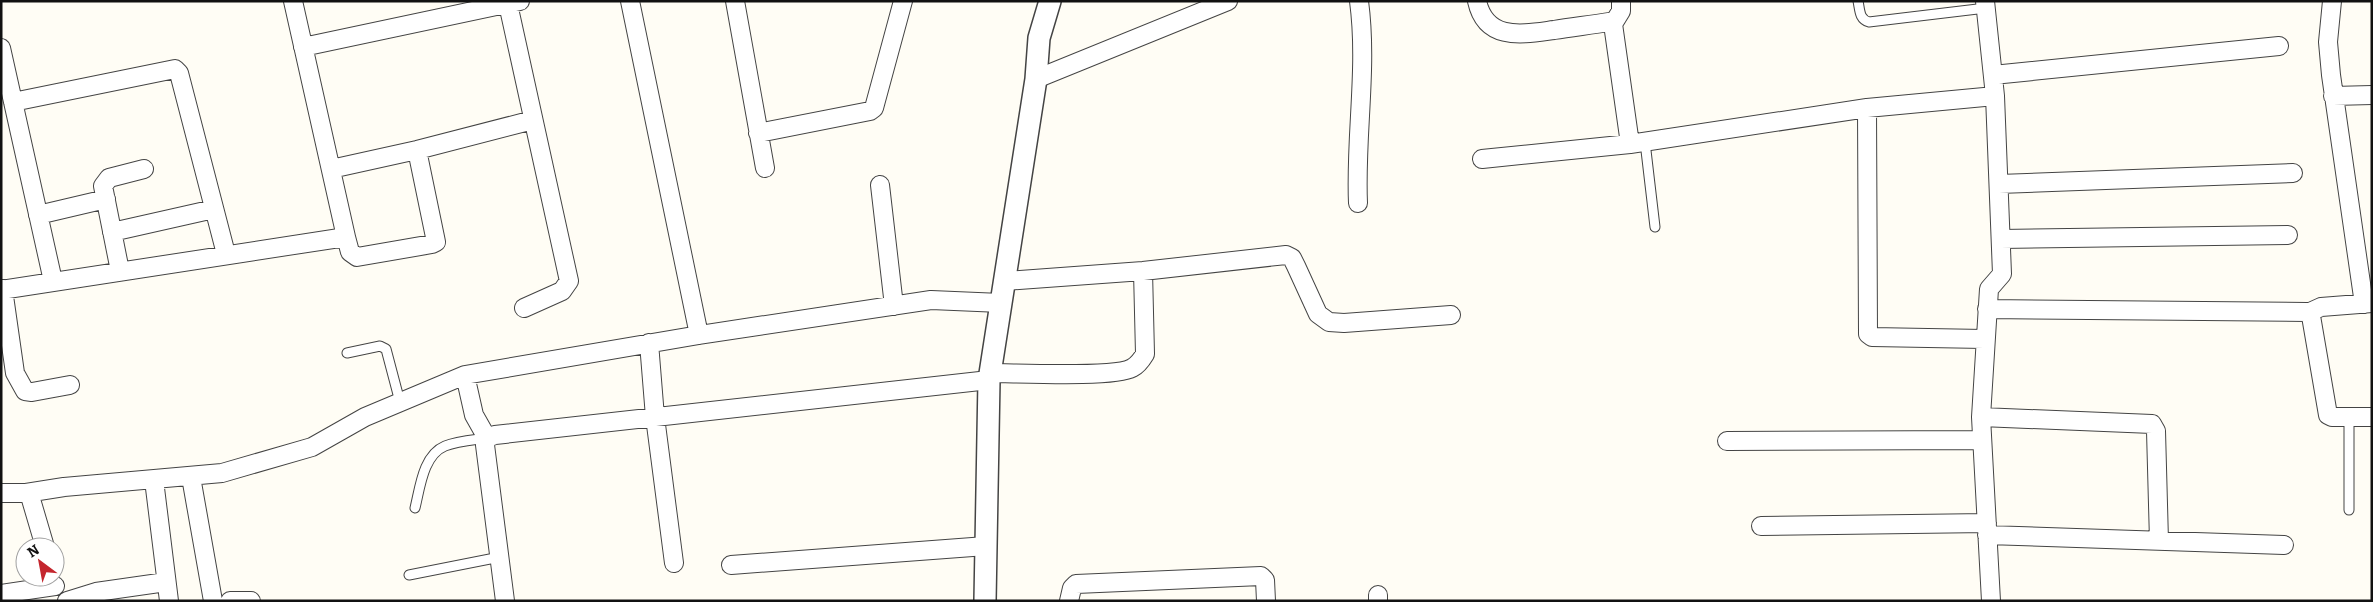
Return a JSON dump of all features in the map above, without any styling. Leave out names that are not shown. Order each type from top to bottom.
[{"type":"street","points":[[293,1],[346,237],[350,252],[357,258],[436,242],[417,150]]},
{"type":"street","points":[[630,1],[699,334]]},
{"type":"street","points":[[735,1],[765,168]]},
{"type":"street","points":[[758,133],[870,111],[874,108],[903,1]]},
{"type":"street","points":[[985,601],[990,377],[1036,80],[1039,38],[1050,1]]},
{"type":"street","points":[[1036,80],[1228,1]]},
{"type":"street","points":[[1358,203],[1356,169],[1362,75],[1362,22],[1359,1]]},
{"type":"street","points":[[1476,1],[1484,19],[1493,28],[1504,32],[1521,34],[1609,22],[1613,24]]},
{"type":"street","points":[[1621,1],[1622,11],[1613,24],[1638,143]]},
{"type":"street","points":[[1987,309],[2310,312],[2321,307],[2368,303],[2333,96],[2328,42],[2332,1]]},
{"type":"street","points":[[303,47],[514,3],[533,120],[568,282],[562,291],[524,308]]},
{"type":"street","points":[[1986,5],[1995,96],[2002,274],[1998,281],[1988,289],[1980,417],[1992,601]]},
{"type":"street","points":[[1993,75],[2278,46]]},
{"type":"street","points":[[1,48],[53,282]]},
{"type":"street","points":[[13,102],[175,69],[179,73],[226,254]]},
{"type":"street","points":[[2333,96],[2372,95]]},
{"type":"street","points":[[1482,159],[1638,143],[1867,108],[1995,96]]},
{"type":"street","points":[[1867,108],[1868,334],[1872,337],[1984,339]]},
{"type":"street","points":[[331,169],[417,150],[533,120]]},
{"type":"street","points":[[120,271],[103,186],[109,178],[144,169]]},
{"type":"street","points":[[1999,184],[2293,173]]},
{"type":"street","points":[[880,185],[894,306]]},
{"type":"street","points":[[38,215],[106,199]]},
{"type":"street","points":[[112,232],[214,209]]},
{"type":"street","points":[[2001,239],[2288,235]]},
{"type":"street","points":[[70,385],[32,392],[25,391],[16,373],[2,290],[346,237]]},
{"type":"street","points":[[1005,281],[1143,271],[1286,255],[1292,258],[1318,314],[1329,322],[1344,323],[1451,315]]},
{"type":"street","points":[[487,438],[495,435],[990,377],[1106,373],[1131,369],[1140,362],[1145,354],[1143,271]]},
{"type":"street","points":[[1,492],[26,494],[64,487],[222,473],[305,449],[365,417],[466,374],[699,334],[931,300],[1001,303]]},
{"type":"street","points":[[2310,312],[2326,410],[2332,417],[2372,417]]},
{"type":"street","points":[[649,343],[655,417],[674,563]]},
{"type":"street","points":[[466,374],[474,415],[487,438],[485,445],[505,601]]},
{"type":"street","points":[[1980,417],[2152,424],[2156,431],[2159,541]]},
{"type":"street","points":[[1727,442],[1982,440]]},
{"type":"street","points":[[191,477],[213,601]]},
{"type":"street","points":[[154,480],[169,601]]},
{"type":"street","points":[[26,494],[32,500],[42,537]]},
{"type":"street","points":[[1761,526],[1987,529],[2159,541],[2284,545]]},
{"type":"street","points":[[732,565],[986,546]]},
{"type":"street","points":[[1069,601],[1072,588],[1076,584],[1261,576],[1265,580],[1266,601]]},
{"type":"street","points":[[66,601],[96,592],[166,582]]},
{"type":"street","points":[[1,594],[56,588]]},
{"type":"street","points":[[230,601],[250,601]]},
{"type":"lane","points":[[1858,1],[1860,16],[1869,22],[1986,5]]},
{"type":"lane","points":[[1638,143],[1655,226]]},
{"type":"lane","points":[[347,353],[380,346],[386,349],[400,402]]},
{"type":"lane","points":[[2349,417],[2350,510]]},
{"type":"lane","points":[[415,508],[424,474],[431,458],[440,449],[487,438]]},
{"type":"lane","points":[[409,576],[500,558]]}]
